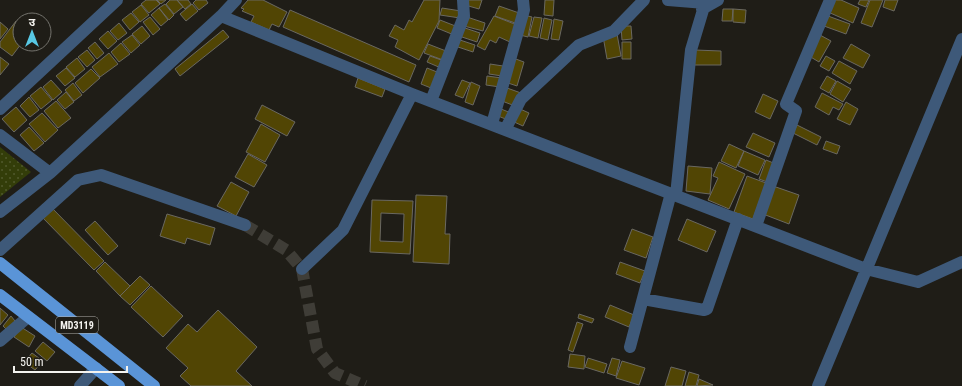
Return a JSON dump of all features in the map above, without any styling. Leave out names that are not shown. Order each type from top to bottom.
[{"type":"main road","name":"MD3119","points":[[0,264],[154,386]]},
{"type":"main road","name":"MD3119","points":[[0,295],[119,386]]},
{"type":"street","points":[[0,109],[117,0]]},
{"type":"street","points":[[0,212],[50,173],[236,0]]},
{"type":"street","points":[[431,101],[464,16],[463,0]]},
{"type":"street","points":[[492,124],[524,10],[523,0]]},
{"type":"street","points":[[505,130],[521,99],[573,50],[579,45],[614,31],[644,0]]},
{"type":"street","points":[[668,0],[704,4],[718,0]]},
{"type":"street","points":[[756,226],[796,110],[786,104],[830,0]]},
{"type":"street","points":[[630,347],[674,194],[691,50],[704,4]]},
{"type":"street","points":[[220,16],[412,94],[866,269],[918,282],[962,262]]},
{"type":"street","points":[[818,386],[962,39]]},
{"type":"street","points":[[302,269],[343,230],[412,94]]},
{"type":"street","points":[[0,135],[50,173]]},
{"type":"street","points":[[0,250],[78,180],[101,175],[245,225]]},
{"type":"street","points":[[643,300],[704,310],[707,309],[738,219]]},
{"type":"street","points":[[0,341],[28,317]]},
{"type":"street","points":[[80,386],[96,368]]},
{"type":"green space","points":[[0,147],[31,172],[0,197]]},
{"type":"building","points":[[146,0],[156,0],[160,4],[149,13],[141,4]]},
{"type":"building","points":[[157,0],[166,0],[161,4]]},
{"type":"building","points":[[170,0],[177,0],[183,7],[174,14],[166,4]]},
{"type":"building","points":[[177,0],[188,0],[191,4],[185,9]]},
{"type":"building","points":[[196,0],[206,0],[208,3],[199,10],[193,3]]},
{"type":"building","points":[[248,0],[263,0],[287,12],[279,27],[272,24],[269,30],[251,22],[254,16],[242,11],[244,9],[241,8]]},
{"type":"building","points":[[424,0],[440,0],[439,21],[419,60],[395,47],[398,40],[389,36],[395,25],[404,30],[409,20],[412,22]]},
{"type":"building","points":[[466,0],[482,0],[479,9],[465,5]]},
{"type":"building","points":[[545,0],[554,0],[553,16],[544,15]]},
{"type":"building","points":[[833,0],[841,0],[859,8],[853,23],[828,12]]},
{"type":"building","points":[[860,0],[869,0],[866,7],[858,4]]},
{"type":"building","points":[[870,0],[883,0],[872,27],[861,23]]},
{"type":"building","points":[[885,0],[898,0],[894,11],[883,7]]},
{"type":"building","points":[[165,4],[174,15],[169,20],[159,8]]},
{"type":"building","points":[[192,4],[198,11],[186,21],[180,14]]},
{"type":"building","points":[[141,5],[149,15],[140,22],[132,12]]},
{"type":"building","points":[[499,6],[522,14],[518,24],[495,16]]},
{"type":"building","points":[[159,8],[168,20],[161,26],[151,15]]},
{"type":"building","points":[[442,8],[461,11],[460,18],[440,15]]},
{"type":"building","points":[[723,9],[733,9],[732,21],[722,21]]},
{"type":"building","points":[[733,9],[746,10],[745,23],[733,22]]},
{"type":"building","points":[[290,10],[416,65],[409,82],[283,27]]},
{"type":"building","points":[[131,13],[139,22],[130,30],[122,20]]},
{"type":"building","points":[[524,15],[532,17],[528,37],[520,35]]},
{"type":"building","points":[[494,16],[517,25],[510,42],[499,37],[496,43],[490,40],[485,50],[477,46]]},
{"type":"building","points":[[828,16],[850,24],[846,34],[824,26]]},
{"type":"building","points":[[150,17],[160,29],[153,35],[143,22]]},
{"type":"building","points":[[467,17],[485,23],[483,31],[464,26]]},
{"type":"building","points":[[534,17],[542,18],[538,38],[529,36]]},
{"type":"building","points":[[544,18],[552,20],[548,40],[540,38]]},
{"type":"building","points":[[554,19],[563,21],[559,40],[551,39]]},
{"type":"building","points":[[440,20],[458,27],[454,35],[437,28]]},
{"type":"building","points":[[0,22],[8,29],[0,39]]},
{"type":"building","points":[[119,23],[127,33],[118,40],[110,31]]},
{"type":"building","points":[[12,26],[12,52],[15,52],[12,56],[0,47],[0,42]]},
{"type":"building","points":[[142,26],[150,36],[141,44],[132,34]]},
{"type":"building","points":[[621,26],[631,26],[632,39],[622,40]]},
{"type":"building","points":[[462,27],[480,33],[477,42],[459,36]]},
{"type":"building","points":[[223,30],[229,37],[180,76],[175,69]]},
{"type":"building","points":[[108,31],[117,41],[108,49],[99,39]]},
{"type":"building","points":[[617,34],[621,56],[607,59],[603,36]]},
{"type":"building","points":[[132,35],[140,45],[131,53],[122,42]]},
{"type":"building","points":[[820,35],[831,41],[819,62],[809,56]]},
{"type":"building","points":[[457,39],[475,45],[473,52],[455,46]]},
{"type":"building","points":[[95,42],[104,53],[97,59],[88,48]]},
{"type":"building","points":[[622,42],[631,42],[631,59],[622,59]]},
{"type":"building","points":[[121,43],[130,54],[119,62],[111,52]]},
{"type":"building","points":[[428,44],[446,51],[443,60],[424,53]]},
{"type":"building","points":[[851,44],[870,55],[863,68],[843,58]]},
{"type":"building","points":[[87,50],[95,60],[87,67],[78,57]]},
{"type":"building","points":[[695,50],[721,51],[721,65],[694,65]]},
{"type":"building","points":[[109,53],[118,64],[100,77],[92,67]]},
{"type":"building","points":[[430,56],[444,61],[441,68],[427,62]]},
{"type":"building","points":[[826,56],[835,61],[829,71],[820,66]]},
{"type":"building","points":[[0,57],[9,64],[0,75]]},
{"type":"building","points":[[77,58],[85,69],[75,77],[66,67]]},
{"type":"building","points":[[513,58],[524,62],[517,86],[505,82]]},
{"type":"building","points":[[839,61],[857,71],[850,84],[832,73]]},
{"type":"building","points":[[490,64],[503,66],[502,76],[489,74]]},
{"type":"building","points":[[66,68],[75,78],[65,86],[56,76]]},
{"type":"building","points":[[427,68],[437,72],[431,88],[421,84]]},
{"type":"building","points":[[91,69],[100,78],[83,93],[75,83]]},
{"type":"building","points":[[487,76],[502,78],[500,87],[486,85]]},
{"type":"building","points":[[827,76],[836,81],[829,93],[820,88]]},
{"type":"building","points":[[358,78],[385,89],[382,97],[355,87]]},
{"type":"building","points":[[51,80],[62,92],[53,100],[43,87]]},
{"type":"building","points":[[462,80],[470,83],[463,98],[455,95]]},
{"type":"building","points":[[837,81],[851,89],[843,102],[830,94]]},
{"type":"building","points":[[471,82],[480,86],[473,105],[465,102]]},
{"type":"building","points":[[73,83],[82,95],[74,101],[65,90]]},
{"type":"building","points":[[41,87],[52,100],[41,109],[30,96]]},
{"type":"building","points":[[507,88],[521,93],[515,106],[502,101]]},
{"type":"building","points":[[66,92],[74,102],[65,109],[57,100]]},
{"type":"building","points":[[822,93],[843,104],[839,110],[833,107],[829,115],[815,107]]},
{"type":"building","points":[[763,94],[778,101],[770,119],[755,112]]},
{"type":"building","points":[[29,97],[39,110],[30,117],[20,106]]},
{"type":"building","points":[[56,101],[71,118],[58,128],[44,111]]},
{"type":"building","points":[[846,102],[858,109],[850,125],[837,119]]},
{"type":"building","points":[[262,105],[295,122],[287,136],[255,119]]},
{"type":"building","points":[[16,107],[27,120],[14,132],[2,119]]},
{"type":"building","points":[[518,108],[529,113],[523,126],[512,121]]},
{"type":"building","points":[[501,109],[511,113],[508,120],[498,116]]},
{"type":"building","points":[[42,113],[58,130],[45,142],[29,124]]},
{"type":"building","points":[[261,124],[280,135],[265,162],[246,152]]},
{"type":"building","points":[[797,125],[821,137],[817,145],[793,133]]},
{"type":"building","points":[[29,127],[44,143],[34,151],[20,135]]},
{"type":"building","points":[[753,133],[775,143],[769,157],[746,147]]},
{"type":"building","points":[[826,141],[840,146],[837,154],[823,149]]},
{"type":"building","points":[[729,144],[744,151],[736,168],[721,161]]},
{"type":"building","points":[[744,151],[765,160],[758,175],[738,166]]},
{"type":"building","points":[[248,154],[267,165],[254,187],[235,177]]},
{"type":"building","points":[[766,160],[776,164],[770,183],[759,179]]},
{"type":"building","points":[[719,162],[745,174],[729,209],[708,200],[718,178],[713,176]]},
{"type":"building","points":[[688,166],[712,168],[710,194],[686,191]]},
{"type":"building","points":[[747,176],[766,183],[753,219],[734,212]]},
{"type":"building","points":[[231,182],[249,192],[236,216],[217,206]]},
{"type":"building","points":[[773,186],[799,195],[789,224],[763,214]]},
{"type":"building","points":[[416,195],[447,196],[445,234],[450,234],[449,264],[413,262]]},
{"type":"building","points":[[372,200],[413,201],[410,254],[370,252]],"holes":[[[381,213],[404,214],[403,242],[380,241]]]},
{"type":"building","points":[[50,206],[104,261],[94,270],[40,215]]},
{"type":"building","points":[[167,214],[215,228],[210,245],[187,238],[185,244],[160,236]]},
{"type":"building","points":[[687,219],[716,231],[707,252],[678,240]]},
{"type":"building","points":[[95,221],[118,246],[108,255],[85,230]]},
{"type":"building","points":[[632,229],[653,237],[646,258],[624,250]]},
{"type":"building","points":[[105,262],[130,286],[120,296],[96,271]]},
{"type":"building","points":[[620,262],[645,271],[640,283],[616,274]]},
{"type":"building","points":[[140,276],[150,285],[130,305],[120,296]]},
{"type":"building","points":[[151,286],[183,316],[163,337],[131,307]]},
{"type":"building","points":[[610,305],[634,315],[629,327],[605,317]]},
{"type":"building","points":[[0,308],[8,315],[0,325]]},
{"type":"building","points":[[218,310],[257,347],[236,371],[252,386],[191,386],[180,376],[188,368],[166,348],[188,324],[197,332]]},
{"type":"building","points":[[579,314],[594,319],[592,323],[578,318]]},
{"type":"building","points":[[11,316],[15,321],[7,330],[3,326]]},
{"type":"building","points":[[577,322],[583,324],[573,352],[568,350]]},
{"type":"building","points":[[21,327],[35,336],[29,347],[14,337]]},
{"type":"building","points":[[43,342],[55,352],[47,361],[35,351]]},
{"type":"building","points":[[32,353],[43,361],[35,370],[24,362]]},
{"type":"building","points":[[570,354],[585,356],[584,369],[568,367]]},
{"type":"building","points":[[588,358],[607,364],[604,373],[585,367]]},
{"type":"building","points":[[612,358],[620,360],[616,376],[607,373]]},
{"type":"building","points":[[622,361],[645,368],[639,385],[616,378]]},
{"type":"building","points":[[671,367],[686,371],[682,386],[665,386]]},
{"type":"building","points":[[689,372],[699,375],[696,386],[685,386]]},
{"type":"building","points":[[699,379],[713,385],[697,386]]},
{"type":"tunnel","points":[[245,225],[286,250],[302,269],[317,349],[335,373],[365,386]]}]
